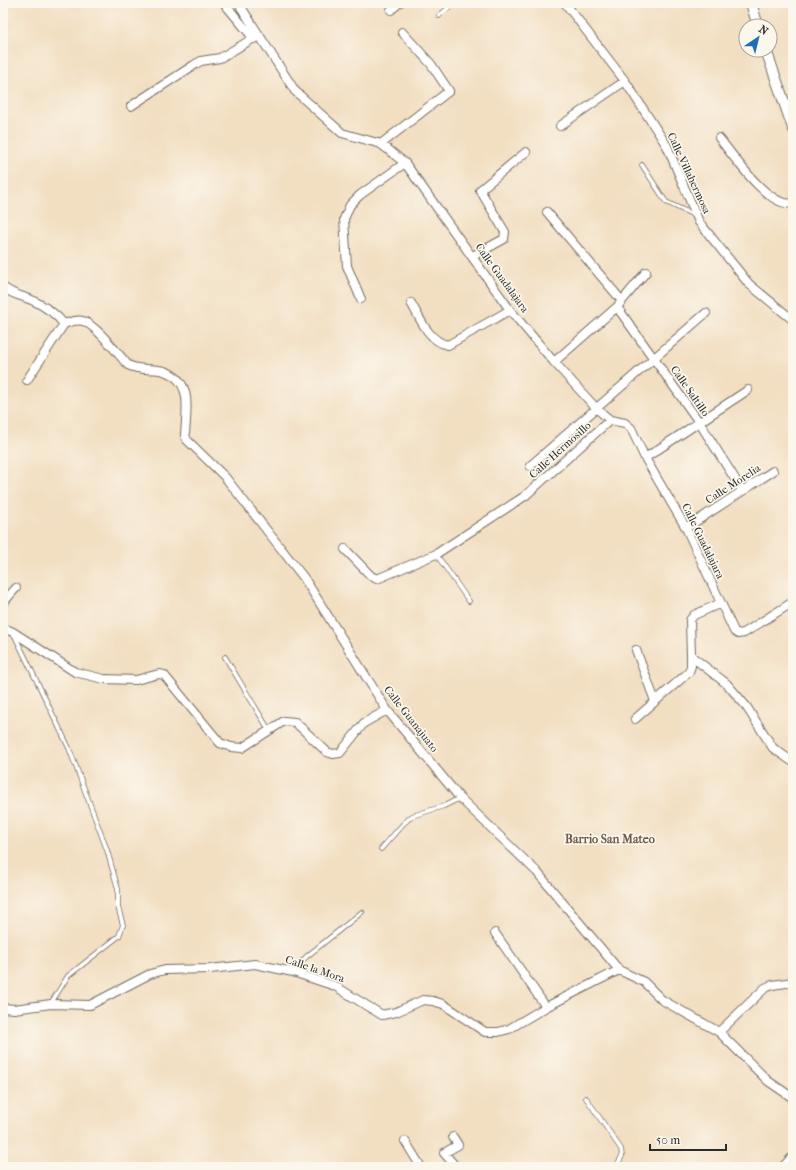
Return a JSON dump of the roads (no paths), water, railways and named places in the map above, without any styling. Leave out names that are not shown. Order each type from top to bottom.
[{"type":"street","points":[[224,3],[256,37]]},
{"type":"street","points":[[241,3],[241,7],[256,37]]},
{"type":"street","points":[[391,10],[398,3]]},
{"type":"street","points":[[751,3],[756,18]]},
{"type":"street","name":"Calle Villahermosa","points":[[569,4],[625,81],[667,146],[699,222],[749,284],[793,320]]},
{"type":"street","points":[[381,144],[449,91],[431,64],[402,32]]},
{"type":"street","points":[[131,106],[201,61],[220,58],[256,37]]},
{"type":"street","name":"Calle Guadalajara","points":[[256,37],[295,91],[342,134],[381,144],[405,163],[473,256],[510,310],[554,362],[596,408],[610,420],[625,423],[631,428],[645,458],[686,528],[734,631],[738,634],[744,633],[793,602]]},
{"type":"street","points":[[769,58],[793,128]]},
{"type":"street","points":[[560,126],[625,81]]},
{"type":"street","points":[[719,138],[761,190],[776,199],[790,204],[793,203]]},
{"type":"street","points":[[473,256],[504,239],[505,232],[480,190],[526,152]]},
{"type":"street","points":[[361,299],[347,266],[344,218],[350,205],[360,195],[405,163]]},
{"type":"street","name":"Calle Saltillo","points":[[547,212],[620,304],[653,357],[699,422],[742,490]]},
{"type":"street","points":[[554,362],[620,304],[646,272]]},
{"type":"street","points":[[3,287],[9,292],[34,301],[54,313],[64,324],[26,380]]},
{"type":"street","points":[[411,303],[433,339],[440,344],[448,345],[510,310]]},
{"type":"street","points":[[530,466],[653,357],[706,313]]},
{"type":"street","name":"Calle Guanajuato","points":[[64,324],[83,321],[91,325],[128,365],[134,368],[164,372],[179,380],[187,393],[185,435],[187,440],[225,477],[304,578],[387,710],[460,798],[537,872],[619,970]]},
{"type":"street","points":[[645,458],[748,390]]},
{"type":"street","name":"Calle Hermosillo","points":[[346,549],[371,576],[377,579],[436,554],[525,496],[610,420]]},
{"type":"street","name":"Calle Morelia","points":[[686,528],[773,471]]},
{"type":"street","points":[[3,604],[16,588]]},
{"type":"street","points":[[635,719],[689,672],[691,666],[690,620],[694,615],[721,603]]},
{"type":"street","points":[[3,628],[13,632],[75,672],[104,679],[136,680],[159,674],[164,676],[220,743],[231,747],[242,748],[284,721],[295,722],[327,752],[333,754],[340,753],[364,723],[387,710]]},
{"type":"street","points":[[636,650],[655,701]]},
{"type":"street","points":[[691,656],[727,684],[746,706],[773,748],[793,762]]},
{"type":"street","points":[[495,933],[546,1007]]},
{"type":"street","name":"Calle la Mora","points":[[3,1008],[14,1009],[51,1004],[90,1006],[134,981],[150,974],[165,970],[210,969],[255,964],[293,972],[344,990],[370,1009],[382,1015],[396,1012],[423,1000],[443,1004],[485,1032],[498,1032],[509,1029],[546,1007],[619,970]]},
{"type":"street","points":[[619,970],[644,982],[662,1000],[719,1032],[768,1081],[793,1098]]},
{"type":"street","points":[[719,1032],[765,988],[772,985],[793,982]]},
{"type":"street","points":[[454,1137],[458,1145],[444,1153],[456,1167]]},
{"type":"street","points":[[405,1142],[421,1167]]},
{"type":"street","points":[[784,1167],[793,1158]]},
{"type":"lane","points":[[439,16],[454,3]]},
{"type":"lane","points":[[642,165],[666,202],[696,216]]},
{"type":"lane","points":[[436,554],[469,601]]},
{"type":"lane","points":[[13,632],[74,763],[107,850],[118,889],[118,907],[123,925],[119,936],[68,976],[51,1004]]},
{"type":"lane","points":[[225,657],[270,730]]},
{"type":"lane","points":[[381,849],[412,816],[444,806],[460,798]]},
{"type":"lane","points":[[293,972],[306,957],[362,912]]},
{"type":"lane","points":[[586,1098],[621,1149],[622,1156],[616,1167]]},
{"type":"district","name":"Barrio San Mateo","points":[[610,839]]}]
